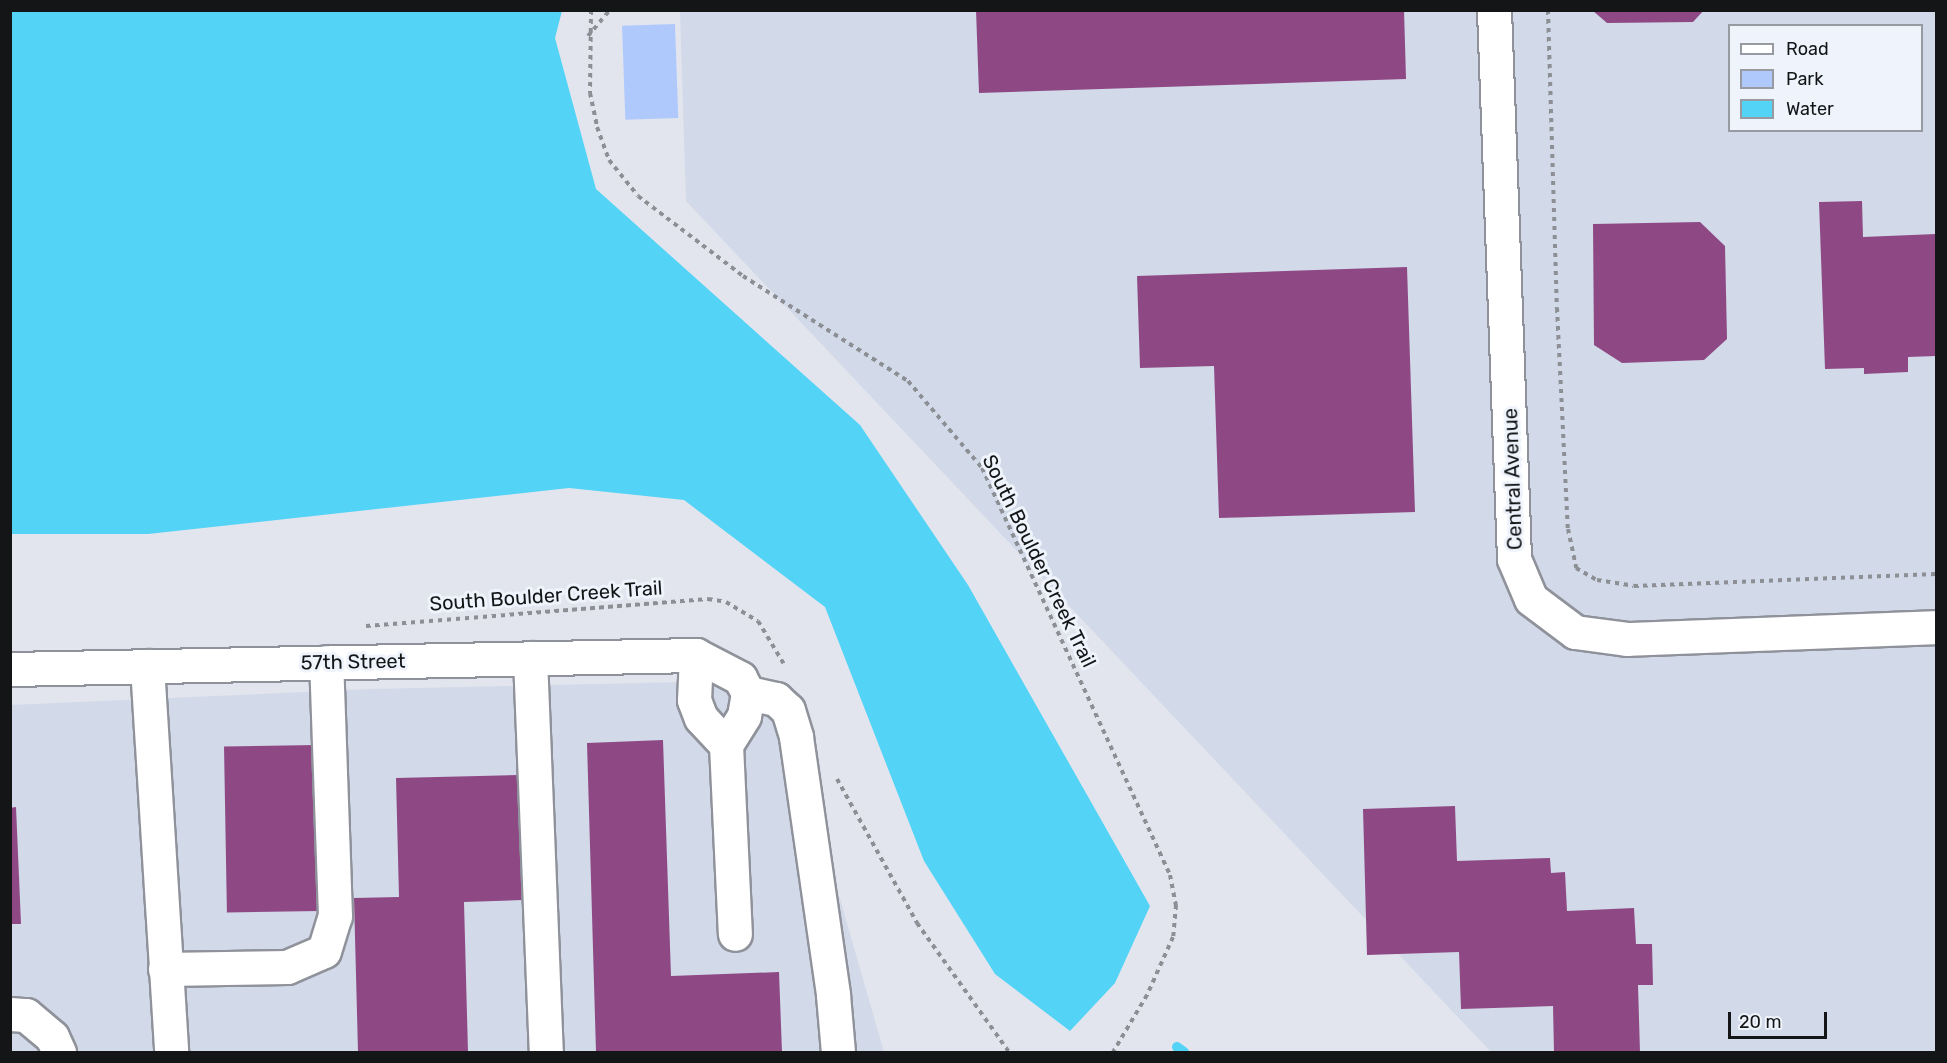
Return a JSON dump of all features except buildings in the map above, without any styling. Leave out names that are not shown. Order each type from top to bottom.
[{"type":"street","name":"Central Avenue","points":[[1494,10],[1514,559],[1531,598],[1575,632],[1627,639],[1936,627]]},
{"type":"street","name":"57th Street","points":[[10,669],[696,655]]},
{"type":"street","points":[[726,745],[701,718],[694,700],[696,655],[740,678],[748,693],[744,716],[726,745],[735,934]]},
{"type":"street","points":[[530,658],[546,1053]]},
{"type":"street","points":[[165,969],[287,967],[324,951],[335,916],[326,662]]},
{"type":"street","points":[[147,666],[171,1053]]},
{"type":"street","points":[[748,693],[776,699],[788,710],[796,737],[833,995],[838,1053]]},
{"type":"street","points":[[10,1014],[26,1015],[52,1036],[59,1053]]},
{"type":"path","name":"South Boulder Creek Trail","points":[[591,10],[588,36],[590,93],[597,127],[609,160],[638,196],[743,276],[908,381],[982,468],[1170,875],[1176,905],[1173,937],[1147,995],[1113,1053]]},
{"type":"path","points":[[588,36],[610,10]]},
{"type":"path","points":[[1548,10],[1557,308],[1568,529],[1576,568],[1596,580],[1634,586],[1936,574]]},
{"type":"path","name":"South Boulder Creek Trail","points":[[361,626],[708,598],[726,602],[758,621],[786,668]]},
{"type":"path","points":[[834,772],[917,923],[1009,1053]]},
{"type":"shaded area","points":[[680,11],[1936,11],[1936,1052],[1491,1052],[686,201]]},
{"type":"shaded area","points":[[777,680],[884,1052],[11,1052],[10,705],[373,689]]},
{"type":"green space","points":[[675,24],[678,118],[625,120],[622,26]]},
{"type":"water","points":[[11,10],[562,11],[555,38],[596,189],[860,425],[968,585],[1150,906],[1115,983],[1070,1031],[995,974],[924,861],[825,607],[684,500],[569,488],[148,534],[11,534]]},
{"type":"waterway","points":[[1177,1047],[1184,1052]]}]
